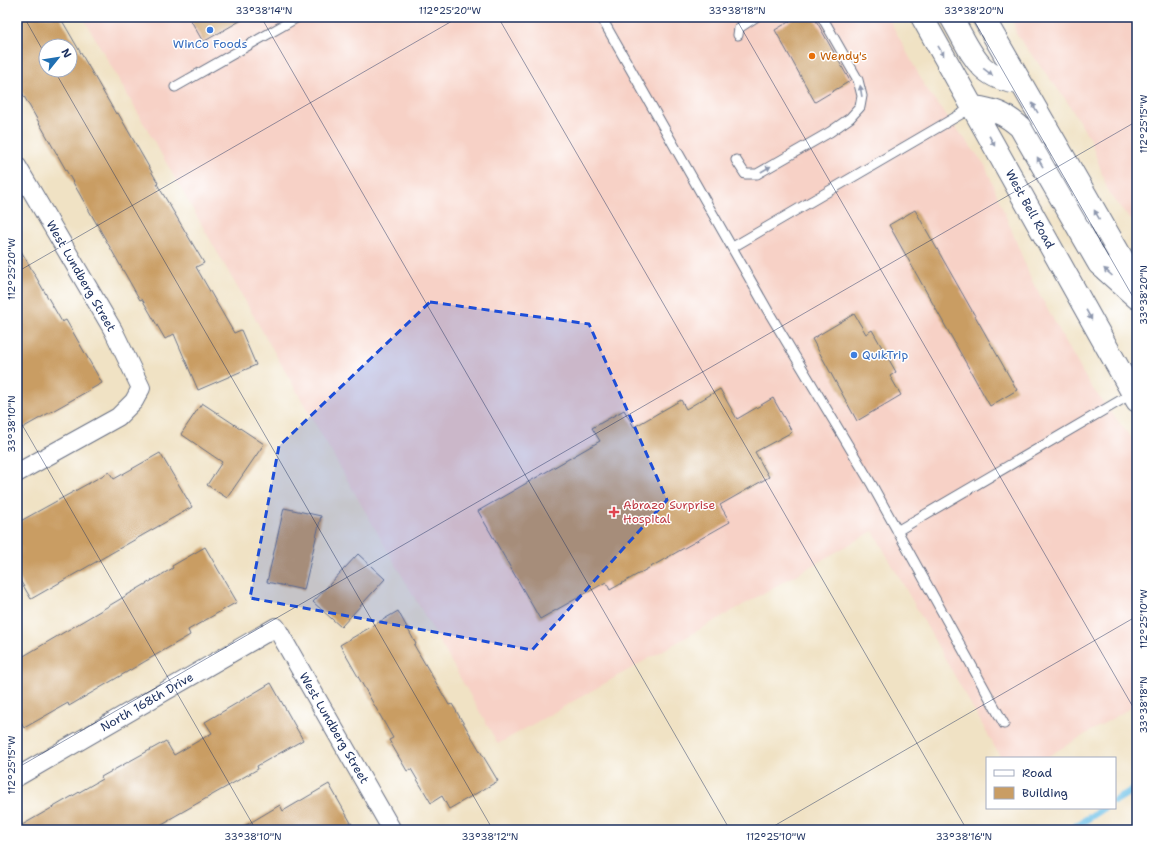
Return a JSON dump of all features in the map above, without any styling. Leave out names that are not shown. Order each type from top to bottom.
[{"type":"main road","name":"West Bell Road","points":[[922,17],[1135,397]]},
{"type":"main road","points":[[951,17],[980,67],[993,77],[1005,81],[1020,82]]},
{"type":"main road","points":[[983,17],[1137,284]]},
{"type":"main road","points":[[973,107],[993,110],[1006,115],[1020,127],[1100,264],[1137,298]]},
{"type":"street","name":"West Lundberg Street","points":[[17,166],[113,330],[141,388],[134,401],[118,417],[17,473]]},
{"type":"street","name":"West Lundberg Street","points":[[276,627],[392,830]]},
{"type":"street","name":"North 168th Drive","points":[[17,777],[276,627]]},
{"type":"lane","points":[[175,86],[298,17]]},
{"type":"lane","points":[[601,17],[897,531],[1004,724]]},
{"type":"lane","points":[[738,35],[739,28],[756,17]]},
{"type":"lane","points":[[736,160],[745,174],[757,174],[830,132],[857,112],[862,96],[858,80],[822,17]]},
{"type":"lane","points":[[734,247],[973,107]]},
{"type":"lane","points":[[897,531],[1135,397]]},
{"type":"highlighted area","points":[[430,302],[589,324],[667,500],[532,650],[250,598],[279,446]]},
{"type":"shaded area","points":[[83,17],[888,17],[927,90],[985,165],[1032,281],[1089,384],[1137,445],[1137,704],[1047,757],[1000,757],[873,531],[498,744]]},
{"type":"shaded area","points":[[1012,17],[1137,17],[1137,227],[1109,194],[1090,139],[1066,100],[1016,34]]},
{"type":"building","points":[[17,17],[60,17],[72,38],[38,38],[38,78],[78,78],[78,48],[116,114],[118,113],[158,183],[157,184],[204,263],[196,267],[234,333],[241,330],[256,365],[198,390],[174,334],[165,339],[142,299],[140,300],[17,84]]},
{"type":"building","name":"WinCo Foods","points":[[189,17],[247,17],[203,42]]},
{"type":"building","name":"Wendy's","points":[[797,17],[814,17],[850,81],[815,102],[775,30]]},
{"type":"building","points":[[915,210],[1017,390],[990,406],[889,225]]},
{"type":"building","points":[[17,244],[62,322],[66,320],[102,383],[17,431]]},
{"type":"building","name":"QuikTrip","points":[[854,314],[866,334],[872,330],[896,372],[890,376],[901,395],[857,421],[812,339]]},
{"type":"building","name":"Abrazo Surprise Hospital","points":[[720,389],[737,419],[773,398],[792,432],[755,452],[769,477],[720,505],[730,522],[610,590],[606,582],[540,619],[478,511],[600,441],[592,428],[624,410],[634,427],[681,400],[686,409]]},
{"type":"building","points":[[202,403],[264,444],[227,498],[207,485],[222,462],[181,434]]},
{"type":"building","points":[[160,453],[192,507],[31,599],[17,575],[17,523],[109,472],[114,479]]},
{"type":"building","points":[[284,508],[321,516],[304,590],[267,582]]},
{"type":"building","points":[[205,547],[237,602],[188,630],[190,635],[69,706],[68,703],[24,728],[17,716],[17,660],[173,568],[172,566]]},
{"type":"building","points":[[358,554],[385,579],[341,627],[313,602]]},
{"type":"building","points":[[398,611],[416,644],[414,645],[449,705],[452,704],[498,781],[449,809],[442,796],[431,803],[411,769],[407,771],[389,740],[393,738],[340,645]]},
{"type":"building","points":[[271,683],[303,740],[257,766],[258,769],[168,820],[169,821],[153,830],[17,830],[17,828],[102,779],[101,777],[166,741],[174,755],[212,733],[205,722]]},
{"type":"building","points":[[329,784],[355,830],[238,830],[280,805],[283,811]]},
{"type":"waterway","points":[[1116,800],[1137,787]]},
{"type":"waterway","points":[[1070,830],[1102,809]]},
{"type":"place","name":"WinCo Foods","points":[[210,30]]},
{"type":"place","name":"Wendy's","points":[[812,56]]},
{"type":"place","name":"QuikTrip","points":[[854,355]]},
{"type":"place","name":"Abrazo Surprise Hospital","points":[[614,512]]}]
